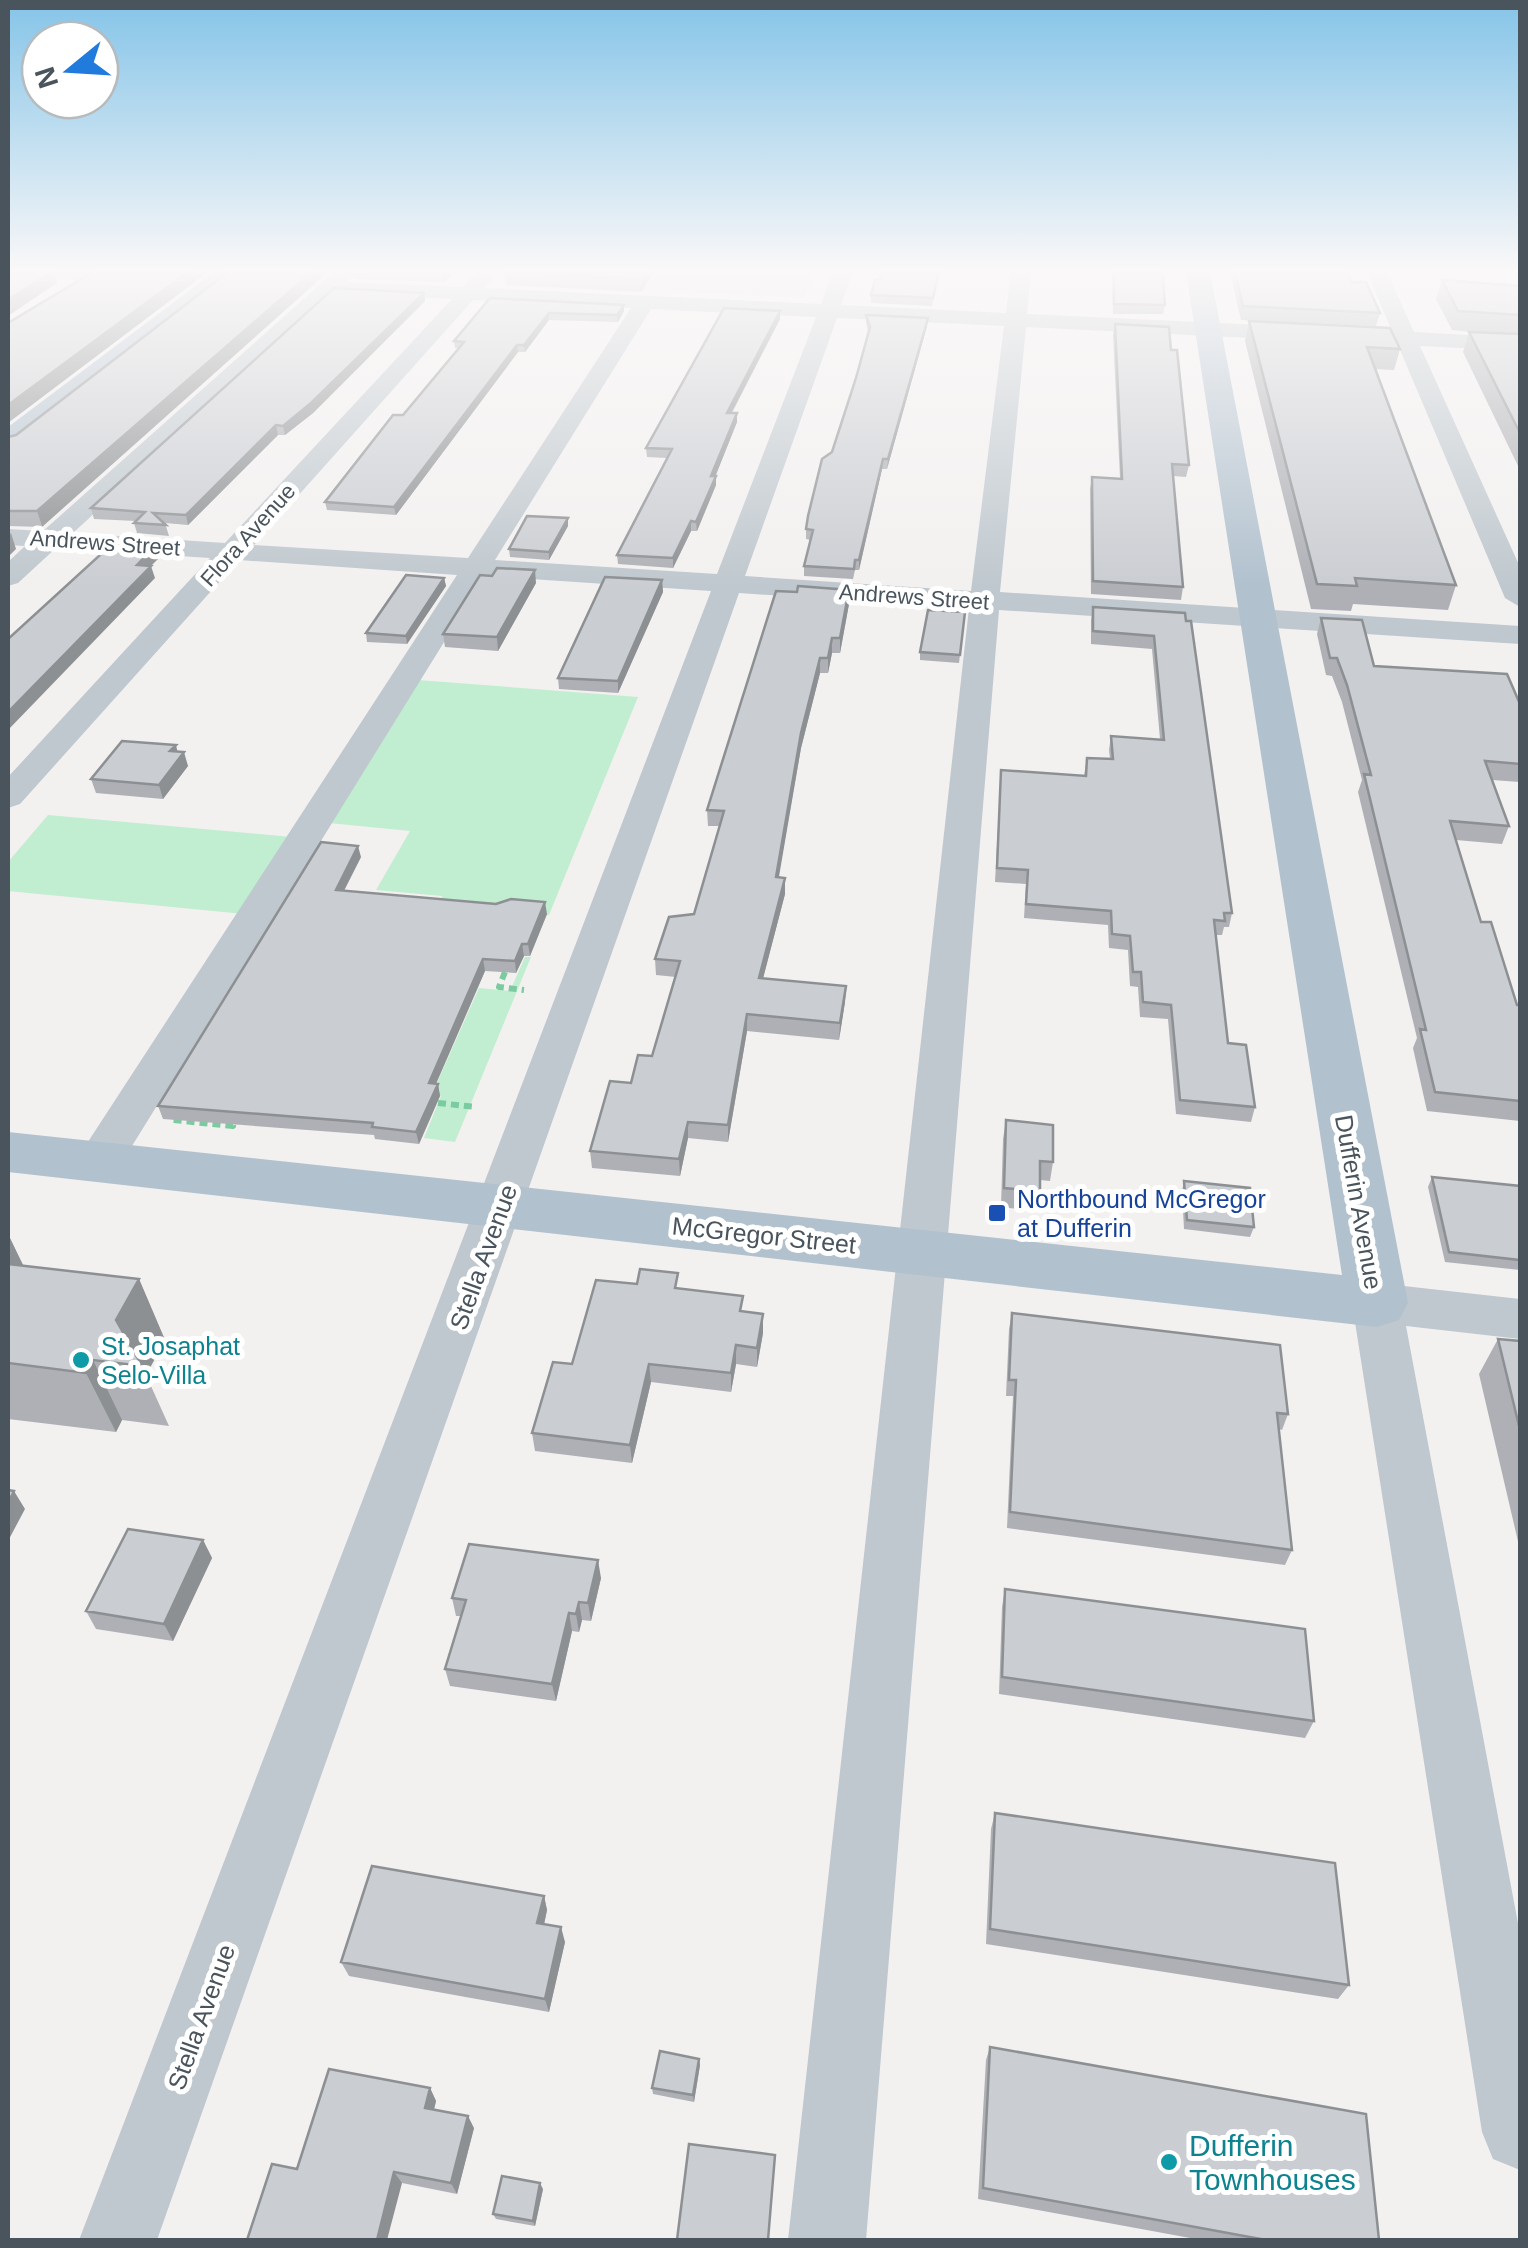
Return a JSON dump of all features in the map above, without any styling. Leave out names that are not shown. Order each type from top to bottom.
[{"type":"main road","points":[[8,441],[92,377]]},
{"type":"main road","name":"Dufferin Avenue","points":[[1216,377],[1377,1302]]},
{"type":"main road","name":"McGregor Street","points":[[8,1152],[1377,1302]]},
{"type":"street","points":[[8,577],[230,377]]},
{"type":"street","name":"Flora Avenue","points":[[8,797],[393,377]]},
{"type":"street","points":[[98,1163],[597,377]]},
{"type":"street","name":"Stella Avenue","points":[[118,2240],[502,1208],[804,377]]},
{"type":"street","points":[[828,2240],[984,601],[1010,377]]},
{"type":"street","points":[[1423,377],[1520,598]]},
{"type":"street","name":"Andrews Street","points":[[8,536],[1520,636]]},
{"type":"street","name":"McGregor Street","points":[[1377,1302],[1520,1319]]},
{"type":"street","name":"Dufferin Avenue","points":[[1377,1302],[1520,2132]]},
{"type":"path","points":[[505,972],[499,987],[524,990]]},
{"type":"path","points":[[438,1103],[476,1107]]},
{"type":"path","points":[[190,1108],[208,1110],[226,1112],[233,1126],[173,1120],[190,1108]]},
{"type":"path","points":[[202,1122],[208,1110]]},
{"type":"green space","points":[[418,680],[638,697],[549,915],[439,905],[442,896],[376,890],[410,831],[329,823]]},
{"type":"green space","points":[[48,815],[292,837],[244,914],[8,891],[8,862]]},
{"type":"green space","points":[[525,957],[531,957],[455,1142],[424,1138],[441,1096],[432,1094],[479,988],[510,991]]},
{"type":"building","points":[[8,377],[46,377],[8,405]]},
{"type":"building","points":[[92,377],[191,377],[37,511],[8,511],[8,437],[16,435]]},
{"type":"building","points":[[236,377],[338,377],[283,426],[276,425],[186,515],[153,513],[166,525],[134,523],[145,512],[91,508]]},
{"type":"building","points":[[435,377],[493,377],[394,507],[325,502],[393,415],[403,415]]},
{"type":"building","points":[[686,377],[746,377],[727,413],[737,413],[711,476],[716,476],[696,522],[691,521],[673,558],[617,555],[672,449],[646,448]]},
{"type":"building","points":[[911,377],[888,459],[883,459],[854,569],[804,566],[813,530],[806,529],[808,516],[822,459],[832,452],[856,378]]},
{"type":"building","points":[[1117,377],[1180,377],[1189,465],[1172,464],[1183,587],[1093,581],[1092,477],[1122,479]]},
{"type":"building","points":[[1263,377],[1378,377],[1456,585],[1355,578],[1357,586],[1317,584]]},
{"type":"building","points":[[1492,377],[1520,377],[1520,433]]},
{"type":"building","points":[[527,516],[568,518],[549,552],[509,549]]},
{"type":"building","points":[[112,544],[155,546],[137,565],[151,566],[8,712],[8,639]]},
{"type":"building","points":[[497,568],[535,570],[497,637],[443,634],[480,575],[492,576]]},
{"type":"building","points":[[406,575],[444,578],[406,636],[366,633]]},
{"type":"building","points":[[605,577],[662,580],[618,681],[558,678]]},
{"type":"building","points":[[798,586],[849,590],[840,638],[832,638],[828,658],[820,658],[801,733],[776,877],[785,878],[759,978],[846,986],[840,1023],[747,1014],[728,1125],[688,1122],[679,1159],[590,1151],[610,1081],[631,1083],[638,1055],[652,1056],[680,961],[655,959],[669,917],[694,914],[724,811],[707,810],[776,591],[797,592]]},
{"type":"building","points":[[1093,607],[1185,613],[1186,621],[1191,621],[1232,913],[1224,913],[1225,921],[1214,920],[1228,1043],[1246,1045],[1255,1107],[1180,1100],[1171,1005],[1143,1002],[1141,972],[1133,972],[1130,936],[1112,934],[1111,911],[1026,904],[1028,870],[997,868],[1001,770],[1086,776],[1087,758],[1113,759],[1111,736],[1164,740],[1154,636],[1093,631]]},
{"type":"building","points":[[928,610],[965,612],[960,655],[920,652]]},
{"type":"building","points":[[1321,618],[1362,620],[1374,666],[1507,674],[1520,704],[1520,764],[1485,761],[1509,826],[1450,821],[1481,922],[1491,922],[1520,1005],[1520,1101],[1435,1092],[1420,1029],[1426,1030],[1364,774],[1371,775],[1347,685],[1337,658],[1330,658]]},
{"type":"building","points":[[122,741],[176,745],[170,751],[184,752],[159,785],[91,779]]},
{"type":"building","points":[[321,842],[358,846],[336,890],[496,904],[511,899],[545,902],[528,944],[522,944],[515,961],[483,959],[429,1083],[438,1084],[416,1132],[372,1127],[373,1123],[158,1106]]},
{"type":"building","points":[[1006,1120],[1053,1125],[1053,1162],[1040,1161],[1040,1191],[1004,1188]]},
{"type":"building","points":[[1432,1177],[1520,1186],[1520,1260],[1449,1252]]},
{"type":"building","points":[[1184,1181],[1250,1188],[1254,1227],[1187,1220]]},
{"type":"building","points":[[8,1264],[139,1279],[116,1320],[142,1366],[93,1360],[86,1373],[8,1363]]},
{"type":"building","points":[[640,1269],[678,1273],[675,1288],[743,1296],[740,1311],[763,1314],[757,1348],[736,1345],[731,1373],[649,1364],[630,1445],[532,1433],[553,1362],[572,1364],[596,1280],[637,1284]]},
{"type":"building","points":[[1012,1313],[1280,1345],[1288,1414],[1277,1413],[1292,1550],[1010,1512],[1016,1380],[1009,1380]]},
{"type":"building","points":[[1498,1339],[1520,1341],[1520,1430]]},
{"type":"building","points":[[128,1529],[203,1540],[164,1624],[86,1611]]},
{"type":"building","points":[[469,1544],[598,1560],[588,1603],[579,1602],[576,1614],[569,1613],[552,1684],[445,1669],[466,1600],[452,1598]]},
{"type":"building","points":[[1005,1589],[1305,1629],[1314,1721],[1002,1677]]},
{"type":"building","points":[[995,1813],[1335,1863],[1349,1985],[990,1929]]},
{"type":"building","points":[[372,1866],[544,1896],[537,1923],[561,1927],[545,1999],[341,1962]]},
{"type":"building","name":"Dufferin Townhouses","points":[[990,2047],[1366,2114],[1379,2240],[1266,2240],[983,2188]]},
{"type":"building","points":[[660,2051],[699,2059],[693,2095],[652,2088]]},
{"type":"building","points":[[329,2069],[430,2088],[425,2108],[468,2116],[451,2183],[394,2172],[377,2240],[247,2240],[272,2164],[297,2169]]},
{"type":"building","points":[[689,2144],[775,2155],[768,2240],[677,2240]]},
{"type":"building","points":[[502,2176],[540,2183],[533,2221],[493,2214]]},
{"type":"place","name":"Northbound McGregor at Dufferin","points":[[997,1213]]},
{"type":"place","name":"St. Josaphat Selo-Villa","points":[[81,1360]]},
{"type":"place","name":"Dufferin Townhouses","points":[[1169,2162]]}]
